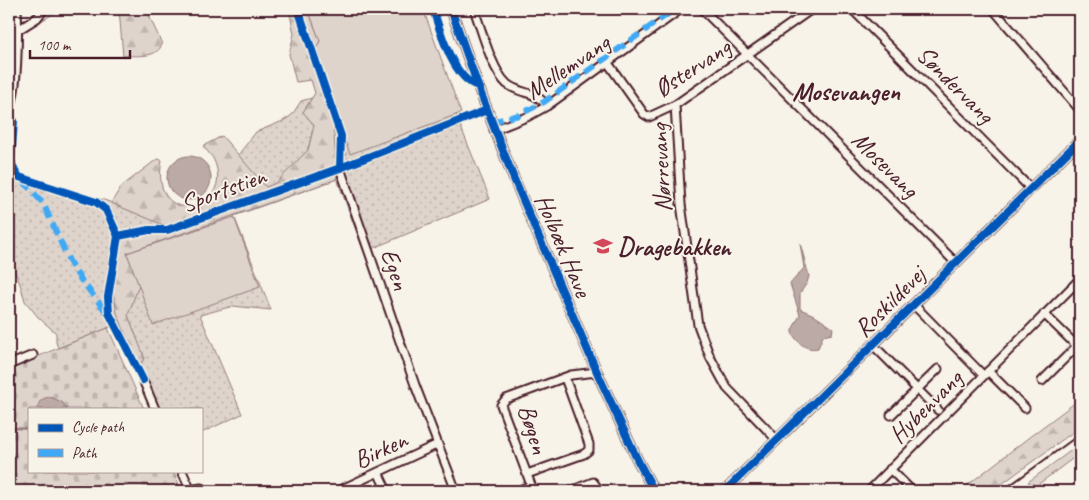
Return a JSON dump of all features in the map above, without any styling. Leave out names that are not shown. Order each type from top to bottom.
[{"type":"street","points":[[9,110],[12,103],[18,30],[17,9]]},
{"type":"street","points":[[18,30],[37,18],[44,9]]},
{"type":"street","name":"Holbæk Have","points":[[451,9],[494,130],[597,372],[637,459],[654,491]]},
{"type":"street","points":[[474,9],[499,74],[506,83],[515,89],[539,97],[547,106]]},
{"type":"street","name":"Mellemvang","points":[[494,130],[527,117],[547,106],[681,9]]},
{"type":"street","name":"Mosevang","points":[[702,9],[956,263]]},
{"type":"street","name":"Østervang","points":[[608,63],[647,116],[675,105],[812,9]]},
{"type":"street","name":"Søndervang","points":[[852,9],[1031,189]]},
{"type":"street","points":[[993,9],[1080,110]]},
{"type":"street","name":"Nørrevang","points":[[675,105],[681,204],[698,325],[710,357],[727,388],[777,440]]},
{"type":"street","name":"Roskildevej","points":[[725,491],[1080,140]]},
{"type":"street","name":"Egen","points":[[340,168],[415,385],[456,491]]},
{"type":"street","name":"Hybenvang","points":[[869,491],[940,413],[986,373],[1077,282]]},
{"type":"street","points":[[914,305],[986,373]]},
{"type":"street","points":[[1042,381],[1076,346],[1044,314]]},
{"type":"street","name":"Roskildevej","points":[[873,345],[940,413]]},
{"type":"street","points":[[9,365],[33,355]]},
{"type":"street","points":[[891,415],[938,369]]},
{"type":"street","name":"Bøgen","points":[[518,491],[531,485],[502,403],[506,399],[577,374],[597,372]]},
{"type":"street","name":"Hybenvang","points":[[986,373],[1025,408]]},
{"type":"street","name":"Bøgen","points":[[527,474],[584,454],[589,450],[589,444],[565,378]]},
{"type":"street","points":[[143,380],[155,408]]},
{"type":"street","name":"Birken","points":[[338,491],[438,444]]},
{"type":"street","name":"Hybenvang","points":[[890,469],[912,491]]},
{"type":"street","points":[[182,472],[191,490],[201,488],[205,491]]},
{"type":"street","points":[[378,472],[387,491]]},
{"type":"street","points":[[570,491],[593,482],[600,491]]},
{"type":"green space","points":[[35,9],[62,9],[41,21]]},
{"type":"green space","points":[[119,9],[136,9],[138,11],[146,9],[162,44],[156,52],[146,55],[123,56]]},
{"type":"green space","points":[[289,9],[308,9],[320,41],[311,55],[333,120],[337,179],[127,253],[139,285],[128,315],[145,359],[138,364],[117,313],[113,291],[118,247],[124,239],[136,235],[168,233],[166,226],[111,203],[121,187],[157,159],[162,160],[161,183],[168,198],[179,205],[192,206],[205,201],[214,191],[218,176],[213,158],[203,146],[222,136],[266,187],[276,183],[308,150],[314,125],[303,112],[315,93],[311,80],[296,82],[289,54],[294,34]]},
{"type":"green space","points":[[295,9],[419,9],[458,120],[490,199],[364,252],[337,179],[234,216],[271,310],[233,306],[200,315],[242,414],[202,433],[202,408],[158,408],[118,326],[108,328],[58,348],[56,333],[38,317],[25,301],[15,272],[9,264],[11,216],[9,193],[9,120],[16,121],[13,165],[20,174],[104,200],[165,222],[264,186],[238,155],[256,132],[283,121],[292,115],[301,101],[312,98],[304,112],[314,125],[308,150],[280,180],[347,155]]},
{"type":"green space","points":[[308,9],[423,9],[461,113],[350,154],[315,51],[320,41]]},
{"type":"green space","points":[[234,217],[260,287],[153,325],[127,253]]},
{"type":"green space","points":[[108,328],[144,408],[28,408],[28,472],[173,472],[182,491],[9,491],[9,368]]},
{"type":"green space","points":[[1080,399],[1080,427],[992,491],[960,491],[1028,438]]},
{"type":"green space","points":[[1080,444],[1080,453],[1036,486],[1028,482]]},
{"type":"shaded area","points":[[189,156],[201,160],[207,166],[211,178],[207,190],[201,196],[189,200],[177,196],[171,190],[167,178],[171,166],[177,160]]},
{"type":"shaded area","points":[[800,243],[809,276],[807,283],[800,293],[800,309],[812,314],[833,328],[832,334],[823,336],[818,348],[814,349],[803,345],[792,333],[800,315],[790,284],[804,268]]},
{"type":"shaded area","points":[[50,397],[62,402],[66,408],[38,408],[41,400]]},
{"type":"waterway","points":[[9,430],[14,428],[28,429]]},
{"type":"railway","points":[[1002,491],[1080,434]]},
{"type":"marked path","points":[[491,122],[519,115],[544,102],[675,9]]},
{"type":"marked path","points":[[22,180],[43,203],[70,263],[108,314]]},
{"type":"cycle path","points":[[298,9],[341,136],[340,168]]},
{"type":"cycle path","points":[[433,9],[444,41],[455,64],[469,82],[478,86]]},
{"type":"cycle path","points":[[451,9],[514,179],[597,372],[637,459],[654,491]]},
{"type":"cycle path","name":"Sportstien","points":[[118,236],[149,230],[167,230],[340,168],[487,110]]},
{"type":"cycle path","points":[[9,114],[14,121],[11,160],[19,177],[96,202],[106,210],[118,236],[108,297],[109,313],[143,380]]},
{"type":"cycle path","points":[[725,491],[1080,140]]},
{"type":"place","name":"Dragebakken","points":[[603,246]]},
{"type":"district","name":"Mosevangen","points":[[846,91]]}]
